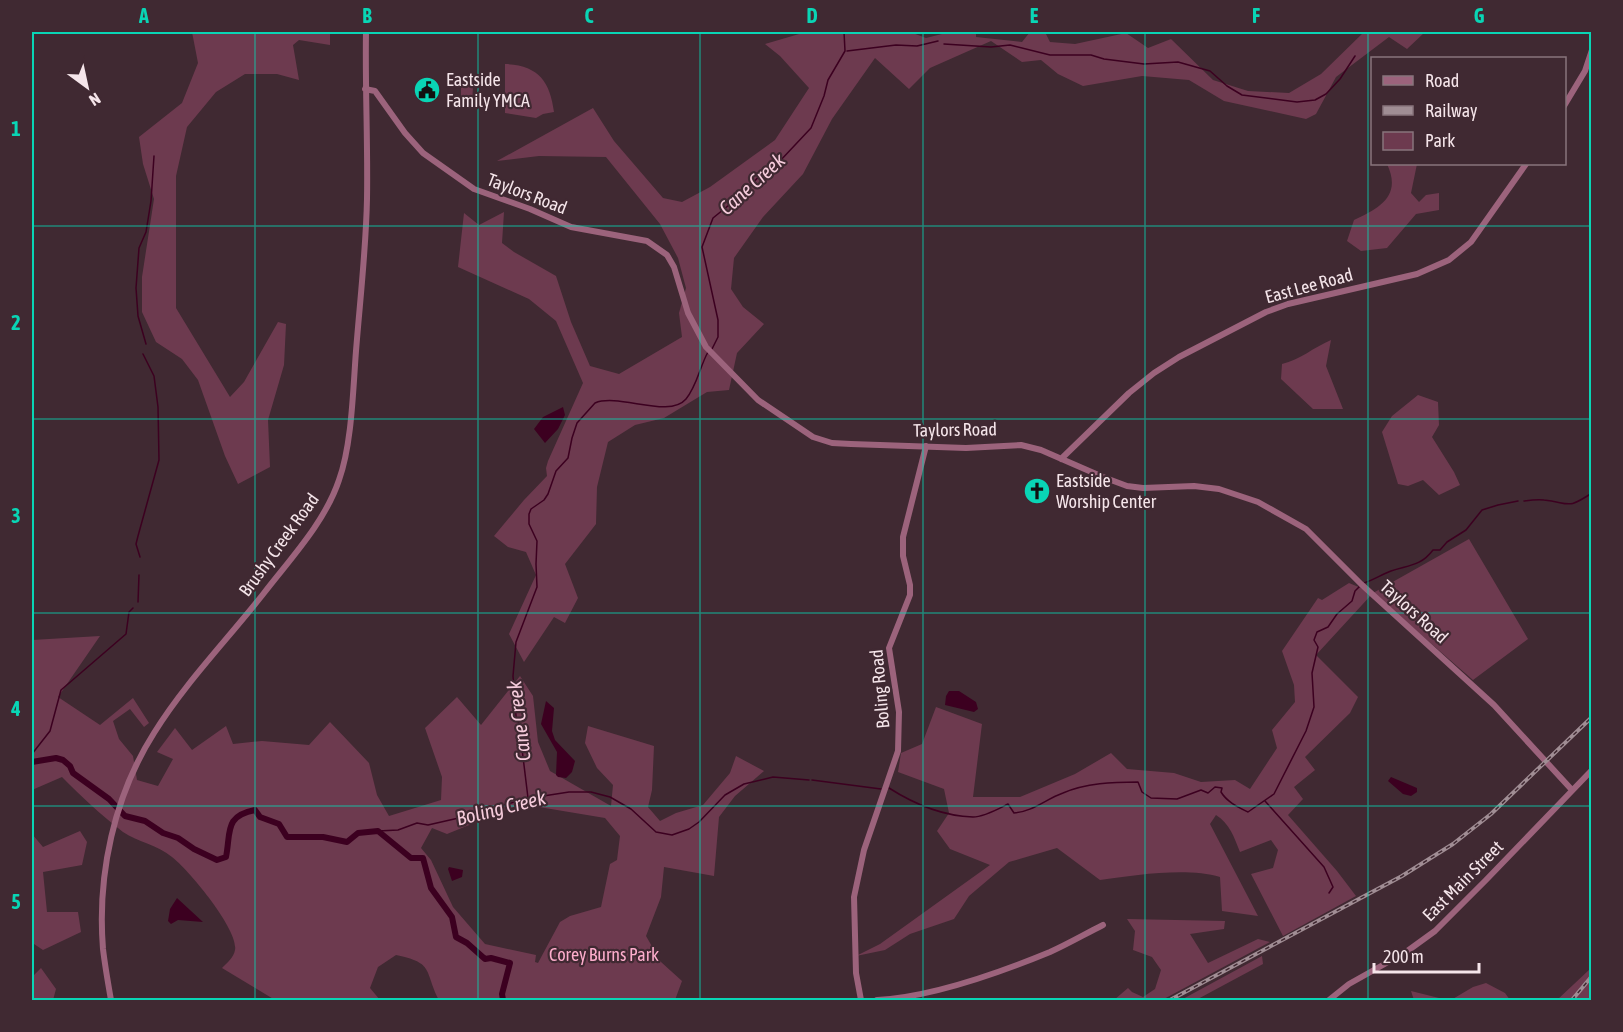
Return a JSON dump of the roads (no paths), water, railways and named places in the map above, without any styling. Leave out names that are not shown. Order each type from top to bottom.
[{"type":"street","name":"Brushy Creek Road","points":[[111,1000],[103,947],[102,910],[106,865],[114,828],[128,784],[154,732],[298,549],[321,517],[339,482],[346,452],[364,261],[367,200],[364,73],[366,32]]},
{"type":"street","points":[[1566,103],[1585,71],[1592,50]]},
{"type":"street","name":"Taylors Road","points":[[364,73],[401,128],[423,153],[474,189],[530,209],[571,227],[648,241],[667,255],[674,267],[688,313],[706,347],[758,400],[813,437],[832,443],[926,447],[966,448],[1021,445],[1041,450],[1103,477],[1135,487],[1219,489],[1251,499],[1306,529],[1363,587],[1494,705],[1572,790]]},
{"type":"street","points":[[365,89],[375,91]]},
{"type":"street","points":[[365,104],[375,97],[380,99]]},
{"type":"street","name":"East Lee Road","points":[[1060,459],[1142,382],[1193,350],[1281,306],[1417,274],[1455,257],[1478,234],[1525,165]]},
{"type":"street","name":"Boling Road","points":[[861,1000],[856,975],[854,897],[864,850],[898,751],[899,712],[889,648],[910,596],[910,585],[903,556],[903,537],[926,447]]},
{"type":"street","name":"East Main Street","points":[[1329,1000],[1349,984],[1400,956],[1428,937],[1460,908],[1592,770]]},
{"type":"street","points":[[877,1000],[921,994],[988,974],[1051,952],[1103,926]]},
{"type":"waterway","name":"Cane Creek","points":[[712,349],[718,337],[718,320],[702,247],[713,218],[745,192],[761,174],[779,162],[811,128],[828,80],[845,51],[844,32]]},
{"type":"waterway","points":[[847,51],[896,45],[917,46],[938,41]]},
{"type":"waterway","points":[[944,44],[991,47],[1010,45],[1050,55],[1091,55],[1144,64],[1178,62],[1210,71],[1242,95],[1297,102],[1315,100],[1326,94],[1340,79],[1355,56]]},
{"type":"waterway","points":[[146,344],[138,316],[136,288],[139,248],[146,232],[151,201],[154,156]]},
{"type":"waterway","name":"Cane Creek","points":[[528,798],[519,724],[516,716],[513,676],[516,642],[537,587],[537,541],[529,524],[531,509],[544,500],[548,494],[556,471],[568,458],[577,423],[595,403],[617,401],[668,407],[678,405],[690,394],[708,352]]},
{"type":"waterway","points":[[140,557],[136,544],[159,460],[158,407],[154,376],[143,354]]},
{"type":"waterway","name":"Boling Creek","points":[[1524,501],[1542,500],[1568,504],[1577,502],[1592,493]]},
{"type":"waterway","name":"Boling Creek","points":[[1364,583],[1414,564],[1424,559],[1433,550],[1440,550],[1447,542],[1466,530],[1482,510],[1518,501]]},
{"type":"waterway","points":[[138,602],[139,575]]},
{"type":"waterway","name":"Boling Creek","points":[[889,788],[929,808],[973,817],[1008,804],[1014,813],[1021,812],[1081,787],[1129,782],[1138,782],[1142,792],[1151,798],[1177,799],[1201,790],[1208,793],[1215,787],[1222,788],[1221,792],[1226,799],[1248,812],[1274,794],[1306,731],[1314,707],[1312,673],[1318,647],[1314,640],[1317,632],[1328,627],[1337,614],[1352,601],[1355,591],[1360,586]]},
{"type":"waterway","points":[[32,754],[50,731],[61,690],[126,634],[129,612],[133,608]]},
{"type":"waterway","points":[[32,762],[56,758],[63,760],[70,766],[73,773],[109,799],[125,816],[145,821],[163,833],[178,838],[217,860],[226,857],[229,833],[234,821],[238,816],[255,810],[260,817],[279,824],[287,837],[323,837],[347,842],[358,833],[378,831],[411,858],[423,858],[431,888],[452,917],[456,937],[467,943],[485,959],[491,958],[510,963],[502,994],[503,1000]]},
{"type":"waterway","name":"Boling Creek","points":[[378,831],[398,830],[417,823],[428,825],[463,817],[479,817],[524,799],[569,792],[591,792],[610,797],[631,809],[656,832],[672,835],[689,829],[699,822],[725,795],[744,784],[773,777],[809,780]]},
{"type":"waterway","name":"Boling Creek","points":[[812,780],[881,789]]},
{"type":"waterway","points":[[1265,801],[1324,867],[1333,887],[1329,893]]},
{"type":"railway","points":[[1170,1000],[1402,876],[1453,844],[1491,814],[1592,717]]},
{"type":"railway","points":[[1572,1000],[1592,976]]},
{"type":"place","name":"Eastside Family YMCA","points":[[427,90]]},
{"type":"place","name":"Eastside Worship Center","points":[[1037,491]]},
{"type":"park label","name":"Corey Burns Park","points":[[604,955]]}]
